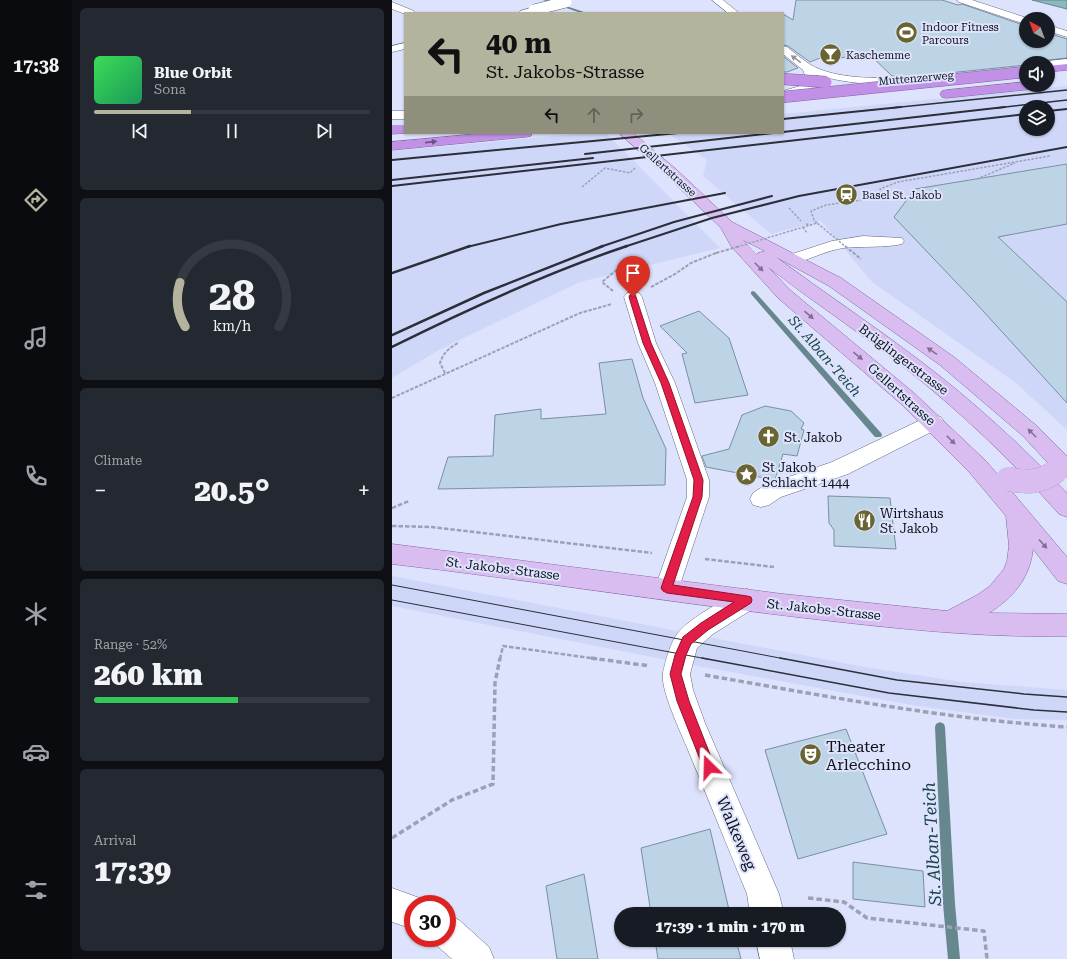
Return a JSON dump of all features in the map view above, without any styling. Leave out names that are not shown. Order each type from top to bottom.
[{"type":"highway","points":[[1055,66],[1067,64]]},
{"type":"highway","points":[[784,79],[878,84],[1019,70]]},
{"type":"highway","points":[[784,96],[1019,70]]},
{"type":"highway","points":[[784,108],[1019,84]]},
{"type":"highway","points":[[784,86],[866,94],[921,95]]},
{"type":"highway","points":[[934,94],[1019,86]]},
{"type":"highway","points":[[392,130],[404,130]]},
{"type":"highway","points":[[392,146],[516,134]]},
{"type":"main road","name":"Gellertstrasse","points":[[626,134],[672,173],[727,225],[835,282],[947,361],[992,396],[1030,431],[1061,467]]},
{"type":"main road","name":"Gellertstrasse","points":[[727,225],[737,243],[784,294],[881,375],[934,422],[978,467],[1067,574]]},
{"type":"main road","name":"Brüglingerstrasse","points":[[727,225],[781,269],[887,344],[960,402],[1015,452],[1067,508]]},
{"type":"main road","points":[[978,467],[1008,479],[1022,482],[1037,482],[1046,478],[1061,467]]},
{"type":"main road","points":[[948,622],[976,609],[996,596],[1010,580],[1019,563],[1021,545],[1017,515]]},
{"type":"main road","name":"St. Jakobs-Strasse","points":[[392,554],[667,588],[747,600],[948,622],[1067,625]]},
{"type":"street","points":[[717,0],[733,12]]},
{"type":"street","points":[[962,0],[1019,19]]},
{"type":"street","points":[[527,12],[570,1]]},
{"type":"street","points":[[392,5],[409,12]]},
{"type":"street","points":[[1055,30],[1067,34]]},
{"type":"street","points":[[392,49],[404,46]]},
{"type":"street","points":[[784,50],[808,68],[812,78],[808,86],[784,96]]},
{"type":"street","name":"Muttenzerweg","points":[[808,68],[850,79],[885,82],[1019,70]]},
{"type":"street","points":[[392,115],[404,114]]},
{"type":"street","points":[[792,259],[838,244],[863,241],[896,241],[845,249],[826,255],[823,258],[821,265],[825,272],[835,282]]},
{"type":"street","points":[[628,299],[665,383],[698,480],[698,497],[667,588]]},
{"type":"street","points":[[761,500],[773,490],[840,468],[934,422]]},
{"type":"street","name":"Walkeweg","points":[[747,600],[704,626],[687,641],[681,655],[676,674],[679,690],[691,723],[763,894],[766,907]]},
{"type":"street","points":[[392,905],[404,909]]},
{"type":"street","points":[[456,940],[477,959]]},
{"type":"street","points":[[774,947],[777,959]]},
{"type":"path","points":[[861,259],[817,223],[811,212],[826,205],[884,197],[880,189],[898,182],[1050,156],[1046,153]]},
{"type":"path","points":[[977,179],[978,177],[1016,163]]},
{"type":"path","points":[[582,187],[605,168],[630,173],[638,165]]},
{"type":"path","points":[[789,208],[801,221]]},
{"type":"path","points":[[392,398],[580,313],[628,299],[675,274],[691,263],[716,253],[817,223]]},
{"type":"path","points":[[804,230],[804,224],[812,224]]},
{"type":"path","points":[[628,299],[602,282],[631,258]]},
{"type":"path","points":[[445,373],[440,363],[442,355],[448,348],[458,342]]},
{"type":"path","points":[[392,508],[409,501]]},
{"type":"path","points":[[392,526],[432,527],[774,567]]},
{"type":"path","points":[[392,838],[452,800],[493,784],[495,683],[503,646],[677,670],[929,714],[1020,724],[1067,727]]},
{"type":"path","points":[[808,898],[844,902],[867,918],[984,931],[987,959]]},
{"type":"shaded area","points":[[1032,0],[1067,0],[1067,9]]},
{"type":"shaded area","points":[[1067,86],[1067,430],[1016,383],[872,282],[821,221],[771,234],[703,176],[707,160],[669,134],[784,134],[784,114],[1019,91],[1019,92],[1055,92],[1055,87]]},
{"type":"shaded area","points":[[577,134],[607,134],[720,248],[580,282],[439,350],[392,378],[392,151]]},
{"type":"shaded area","points":[[392,576],[864,667],[962,682],[1067,690],[1067,720],[1015,719],[917,706],[698,666],[392,606]]},
{"type":"building","points":[[796,0],[942,0],[958,5],[962,4],[1019,24],[1019,48],[1055,48],[1055,35],[1067,39],[1067,58],[1055,59],[1055,56],[1019,56],[1019,66],[910,77],[892,76],[868,53],[825,61],[820,58],[810,62],[788,46],[784,45],[784,15],[793,20]]},
{"type":"building","points":[[784,57],[798,68],[784,72]]},
{"type":"building","points":[[1067,164],[1067,224],[998,237],[1067,302],[1067,403],[973,300],[894,217],[915,189]]},
{"type":"building","points":[[699,311],[729,338],[748,395],[695,403],[682,354],[687,353],[660,326]]},
{"type":"building","points":[[632,359],[643,398],[666,449],[665,485],[438,489],[448,457],[493,456],[495,415],[541,409],[541,419],[606,414],[599,363]]},
{"type":"building","name":"St. Jakob","points":[[765,406],[791,411],[804,423],[801,429],[804,430],[797,456],[783,454],[775,480],[706,467],[702,456],[729,449],[742,415]]},
{"type":"building","points":[[828,496],[890,498],[896,549],[834,546],[834,530],[829,523]]},
{"type":"building","points":[[846,729],[887,834],[798,859],[765,750]]},
{"type":"building","points":[[710,829],[728,907],[650,907],[641,848]]},
{"type":"building","points":[[853,862],[923,871],[925,907],[853,899]]},
{"type":"building","points":[[584,874],[598,959],[557,959],[546,886]]},
{"type":"building","points":[[656,947],[738,947],[741,959],[658,959]]},
{"type":"waterway","name":"St. Alban-Teich","points":[[545,0],[582,12]]},
{"type":"waterway","name":"St. Alban-Teich","points":[[753,293],[878,435]]},
{"type":"waterway","name":"St. Alban-Teich","points":[[940,727],[949,904],[954,959]]},
{"type":"tram line","points":[[392,585],[785,659]]},
{"type":"tram line","points":[[392,600],[707,659]]},
{"type":"tram line","points":[[702,658],[889,693],[1034,710],[1067,712]]},
{"type":"tram line","points":[[780,658],[897,680],[1024,694],[1067,697]]},
{"type":"railway","points":[[891,108],[1067,90]]},
{"type":"railway","points":[[997,108],[1067,100]]},
{"type":"railway","points":[[784,119],[901,107]]},
{"type":"railway","points":[[784,132],[1005,107]]},
{"type":"railway","points":[[1055,110],[1067,109]]},
{"type":"railway","points":[[392,186],[1019,115]]},
{"type":"railway","points":[[392,160],[667,134]]},
{"type":"railway","points":[[585,154],[764,134]]},
{"type":"railway","points":[[627,246],[712,218],[799,196],[1067,147]]},
{"type":"railway","points":[[392,180],[593,158]]},
{"type":"railway","points":[[467,247],[561,224],[725,193]]},
{"type":"railway","points":[[600,247],[674,222],[772,196]]},
{"type":"railway","points":[[392,335],[484,293],[603,246]]},
{"type":"railway","points":[[392,347],[508,292],[627,246]]},
{"type":"railway","points":[[392,273],[467,247]]},
{"type":"place","name":"Indoor Fitness Parcours","points":[[906,33]]},
{"type":"place","name":"Kaschemme","points":[[830,55]]},
{"type":"place","name":"Basel St. Jakob","points":[[847,195]]},
{"type":"place","name":"St. Jakob","points":[[768,437]]},
{"type":"place","name":"St Jakob Schlacht 1444","points":[[746,474]]},
{"type":"place","name":"Wirtshaus St. Jakob","points":[[864,520]]},
{"type":"place","name":"Theater Arlecchino","points":[[810,755]]},
{"type":"route","points":[[633,297],[647,343],[665,383],[698,480],[698,497],[667,588],[747,600],[704,626],[687,641],[681,655],[676,674],[679,690],[709,767]]}]
